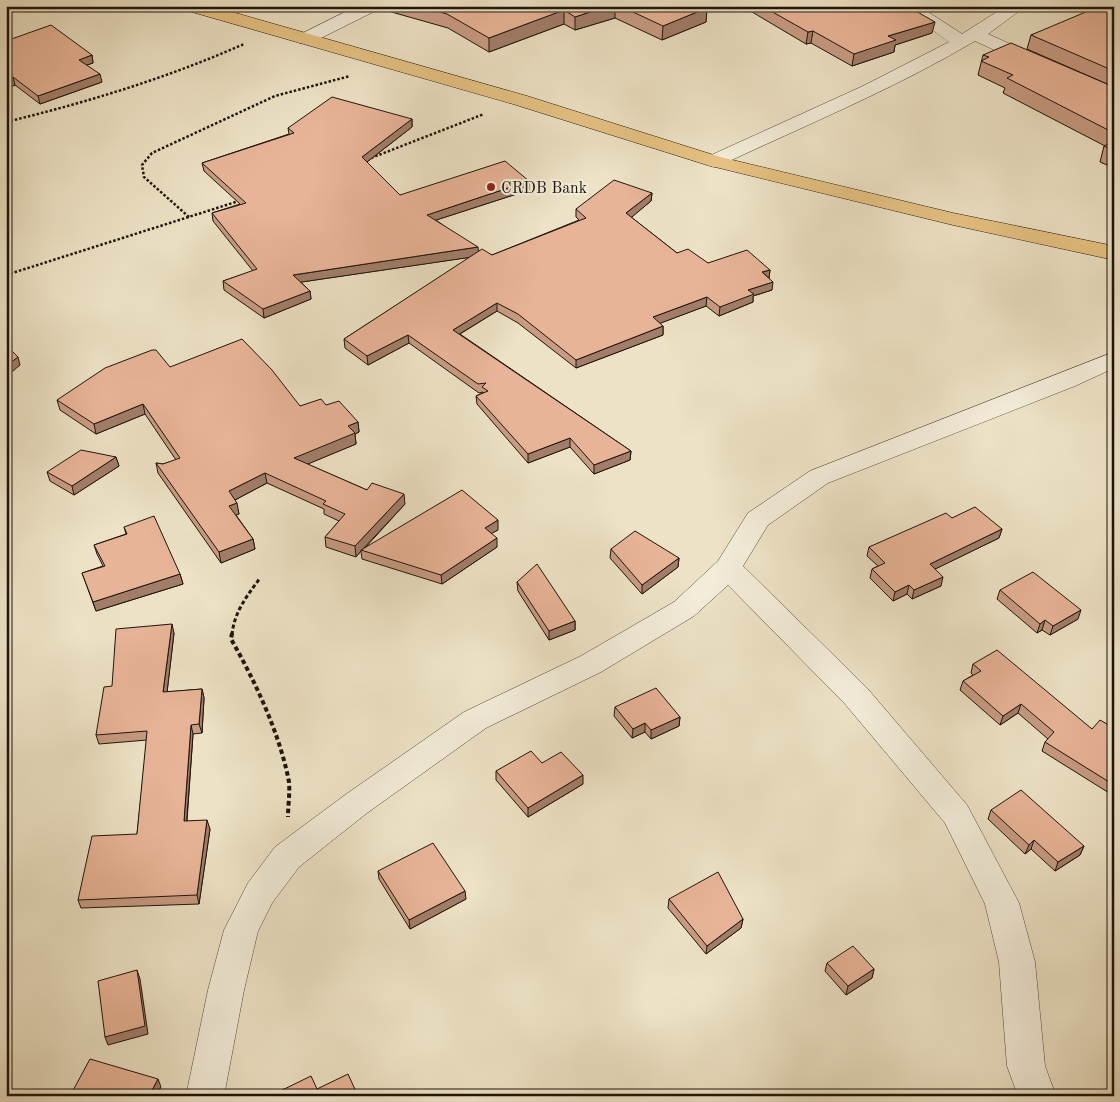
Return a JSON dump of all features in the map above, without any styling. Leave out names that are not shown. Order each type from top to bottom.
[{"type":"highway","points":[[192,6],[520,100],[714,161],[954,219],[1114,253]]},
{"type":"street","points":[[305,39],[371,6]]},
{"type":"street","points":[[907,6],[961,42]]},
{"type":"street","points":[[714,161],[944,53],[1018,6]]},
{"type":"street","points":[[982,38],[1052,69]]},
{"type":"street","points":[[205,1096],[242,930],[260,893],[287,858],[356,804],[475,720],[591,664],[684,609],[728,568],[758,519],[819,477],[1066,381],[1114,358]]},
{"type":"street","points":[[728,568],[856,696],[956,814],[1002,903],[1017,962],[1026,1066],[1037,1096]]},
{"type":"path","points":[[6,122],[61,110],[145,85],[275,31]]},
{"type":"path","points":[[189,217],[144,177],[142,166],[152,153],[275,96],[392,64]]},
{"type":"path","points":[[362,161],[416,142],[520,100]]},
{"type":"path","points":[[6,275],[244,200]]},
{"type":"path","points":[[260,578],[243,601],[233,623],[231,639],[249,671],[281,751],[289,784],[287,858]]},
{"type":"building","points":[[419,6],[608,6],[575,17],[564,10],[489,38],[447,14]]},
{"type":"building","points":[[620,6],[704,6],[707,8],[663,26]]},
{"type":"building","points":[[762,6],[907,6],[935,22],[888,36],[896,40],[854,54],[813,31],[808,32]]},
{"type":"building","points":[[1100,6],[1114,6],[1114,71],[1031,35]]},
{"type":"building","points":[[51,25],[92,55],[79,60],[100,74],[38,96],[13,77],[6,78],[6,41]]},
{"type":"building","points":[[1011,43],[1114,87],[1114,133],[1007,78],[1013,75],[981,61],[989,57],[983,55]]},
{"type":"building","points":[[332,97],[412,119],[362,157],[400,195],[505,161],[529,181],[427,215],[478,247],[293,275],[310,291],[263,309],[223,281],[257,269],[212,213],[246,203],[202,163],[294,133],[288,128]]},
{"type":"building","points":[[1114,141],[1114,151],[1104,146]]},
{"type":"building","points":[[614,180],[652,193],[626,213],[677,253],[688,249],[708,263],[747,250],[770,270],[762,272],[773,282],[748,290],[754,294],[720,307],[707,297],[653,317],[663,326],[576,360],[518,314],[497,303],[453,330],[631,451],[594,465],[570,438],[528,454],[476,396],[488,391],[482,387],[486,383],[478,384],[408,335],[367,356],[344,339],[482,249],[492,255],[586,218],[576,209]]},
{"type":"building","points":[[242,339],[272,370],[300,406],[321,399],[326,405],[339,401],[358,422],[348,426],[355,433],[294,458],[367,490],[372,483],[404,494],[355,546],[325,537],[345,514],[323,504],[326,501],[265,473],[229,491],[237,503],[229,506],[253,539],[219,552],[156,463],[163,464],[180,458],[143,404],[94,424],[57,400],[105,368],[152,350],[156,350],[170,367]]},
{"type":"building","points":[[6,345],[18,357],[6,366]]},
{"type":"building","points":[[81,450],[116,457],[72,486],[47,472]]},
{"type":"building","points":[[462,490],[498,520],[485,528],[497,538],[441,575],[361,550]]},
{"type":"building","points":[[975,507],[1002,529],[930,564],[943,577],[914,590],[909,585],[895,592],[872,569],[885,563],[869,547],[946,513],[952,518]]},
{"type":"building","points":[[154,516],[180,574],[93,602],[82,573],[105,566],[94,545],[127,534],[124,527]]},
{"type":"building","points":[[635,531],[679,558],[642,585],[611,549]]},
{"type":"building","points":[[537,564],[575,621],[549,631],[517,582]]},
{"type":"building","points":[[1033,572],[1081,610],[1053,626],[1045,620],[1040,624],[1000,590]]},
{"type":"building","points":[[172,624],[163,692],[202,689],[199,724],[191,725],[184,821],[207,820],[197,895],[78,900],[92,836],[137,834],[147,731],[96,735],[104,687],[112,686],[116,629]]},
{"type":"building","points":[[997,650],[1092,729],[1100,720],[1114,728],[1114,785],[1045,742],[1054,732],[1021,704],[1003,716],[963,681],[981,671],[973,664]]},
{"type":"building","points":[[656,688],[680,717],[651,730],[645,723],[633,729],[615,707]]},
{"type":"building","points":[[531,751],[542,763],[561,752],[583,775],[528,808],[496,771]]},
{"type":"building","points":[[1021,790],[1084,846],[1058,862],[1034,840],[1029,845],[991,810]]},
{"type":"building","points":[[433,843],[465,891],[409,920],[378,871]]},
{"type":"building","points":[[718,872],[743,919],[707,946],[669,899]]},
{"type":"building","points":[[853,946],[874,969],[848,986],[827,963]]},
{"type":"building","points":[[137,970],[145,1026],[105,1037],[98,981]]},
{"type":"building","points":[[90,1059],[158,1079],[149,1096],[70,1096]]},
{"type":"building","points":[[348,1074],[358,1096],[272,1095],[311,1076],[317,1089]]},
{"type":"place","name":"CRDB Bank","points":[[491,187]]}]
